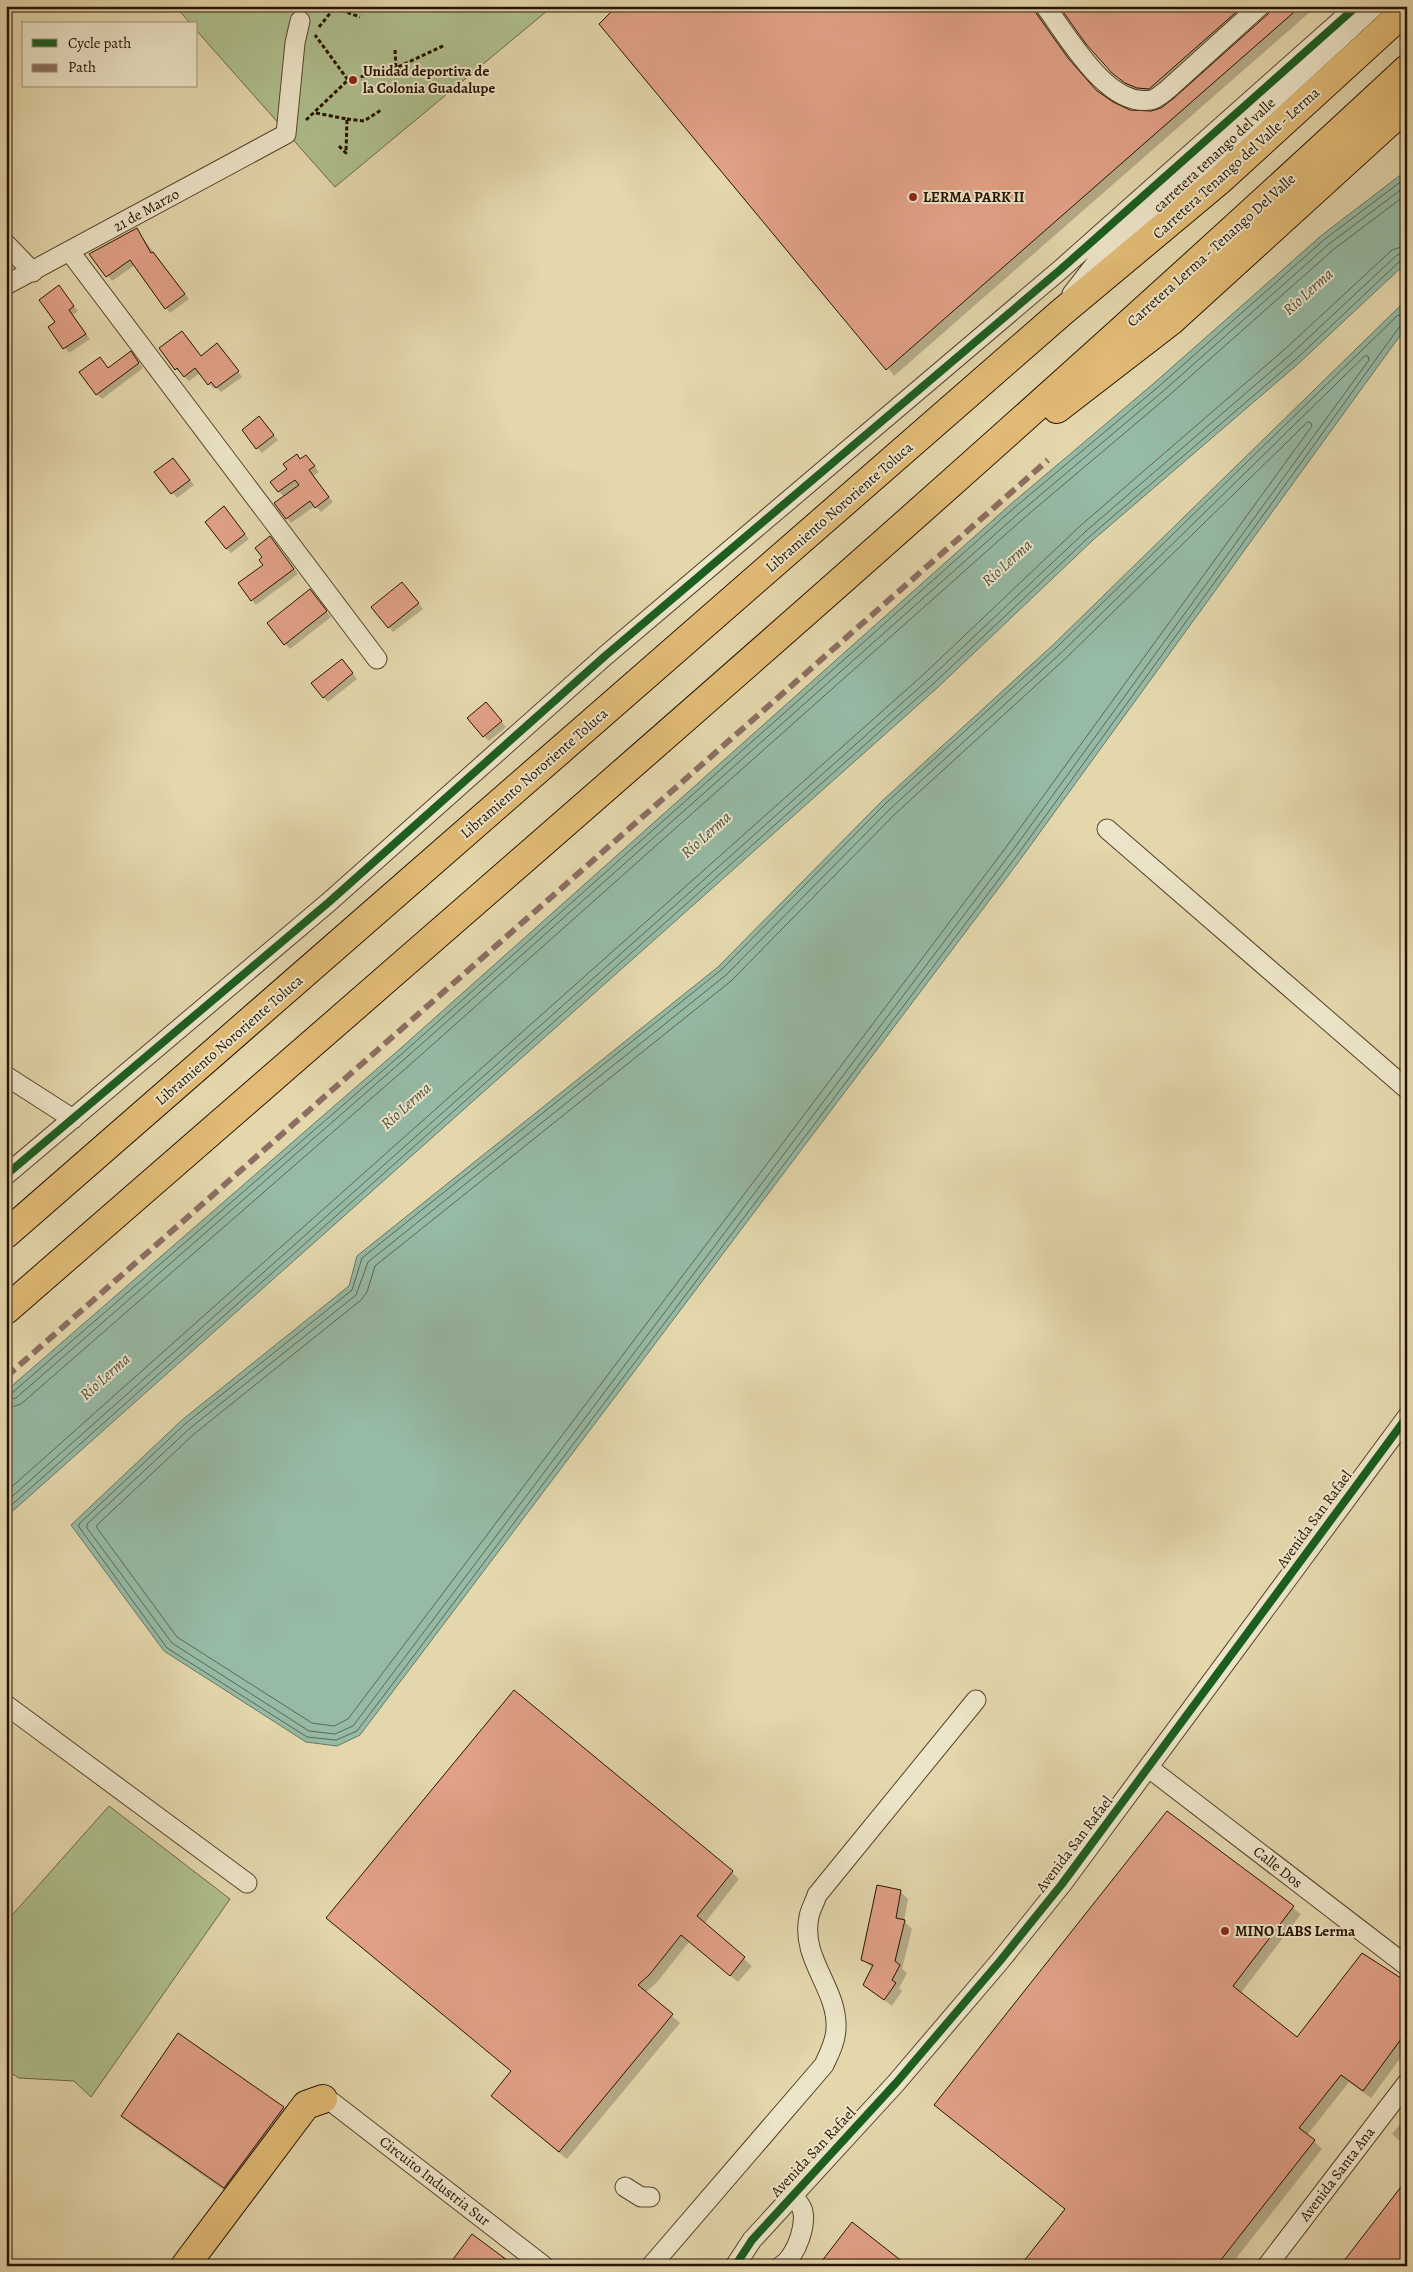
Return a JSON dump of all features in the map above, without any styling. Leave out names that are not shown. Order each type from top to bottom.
[{"type":"highway","name":"Carretera Tenango del Valle - Lerma","points":[[1062,312],[1220,180],[1407,9]]},
{"type":"highway","name":"Carretera Lerma - Tenango Del Valle","points":[[1012,428],[1154,302],[1407,69]]},
{"type":"highway","points":[[6,1310],[488,893],[1012,428],[1041,419],[1076,396],[1171,321],[1407,106]]},
{"type":"highway","name":"Libramiento Nororiente Toluca","points":[[6,1234],[1062,312]]},
{"type":"highway","points":[[185,2266],[306,2106],[323,2099]]},
{"type":"street","points":[[1045,6],[1094,72],[1109,87],[1130,100],[1152,100],[1167,90],[1260,6]]},
{"type":"street","points":[[6,1175],[328,902],[605,656],[1060,270],[1357,6]]},
{"type":"street","name":"carretera tenango del valle","points":[[1062,312],[1078,284],[1096,263],[1375,6]]},
{"type":"street","points":[[286,134],[295,44],[300,21]]},
{"type":"street","name":"21 de Marzo","points":[[6,285],[286,134]]},
{"type":"street","points":[[6,244],[33,272]]},
{"type":"street","points":[[70,252],[377,659]]},
{"type":"street","points":[[1107,829],[1407,1089]]},
{"type":"street","points":[[6,1076],[73,1118]]},
{"type":"street","name":"Avenida San Rafael","points":[[739,2264],[752,2240],[896,2083],[1000,1961],[1062,1884],[1407,1417]]},
{"type":"street","points":[[651,2266],[824,2065],[832,2049],[836,2028],[833,2005],[812,1960],[808,1940],[808,1917],[817,1895],[976,1700]]},
{"type":"street","points":[[6,1705],[247,1883]]},
{"type":"street","name":"Calle Dos","points":[[1149,1768],[1407,1966]]},
{"type":"street","name":"Avenida Santa Ana","points":[[1267,2266],[1407,2083]]},
{"type":"street","name":"Circuito Industria Sur","points":[[323,2099],[333,2103],[544,2266]]},
{"type":"street","points":[[625,2187],[641,2196],[650,2197]]},
{"type":"street","points":[[781,2266],[787,2262],[804,2225],[801,2206],[792,2196]]},
{"type":"path","points":[[348,80],[314,33],[336,7],[360,17]]},
{"type":"path","points":[[286,134],[315,112],[348,80],[396,68],[445,45]]},
{"type":"path","points":[[395,50],[396,68]]},
{"type":"path","points":[[396,68],[409,73]]},
{"type":"path","points":[[315,112],[364,121],[381,110]]},
{"type":"path","points":[[338,145],[346,153],[346,119]]},
{"type":"shaded area","name":"Unidad deportiva de la Colonia Guadalupe","points":[[175,6],[553,6],[335,187],[198,32],[198,22],[189,22]]},
{"type":"shaded area","points":[[109,1806],[230,1899],[91,2097],[74,2081],[19,2078],[6,2070],[6,1922]]},
{"type":"water","name":"Río Lerma","points":[[1407,170],[1407,262],[1298,364],[1093,540],[937,688],[6,1517],[6,1391],[401,1048],[1011,504],[1153,384],[1322,235]]},
{"type":"water","points":[[1400,306],[1407,314],[1407,326],[1022,857],[360,1735],[337,1746],[306,1742],[164,1651],[71,1525],[182,1420],[349,1286],[357,1256],[718,967],[882,801],[1054,644]]},
{"type":"building","name":"LERMA PARK II","points":[[617,6],[1034,6],[1036,13],[1068,58],[1096,90],[1113,102],[1130,110],[1151,111],[1161,108],[1174,98],[1268,14],[1271,6],[1301,6],[886,370],[599,24]]},
{"type":"building","points":[[1059,6],[1243,6],[1149,89],[1137,88],[1125,83],[1112,73],[1086,44]]},
{"type":"building","points":[[137,228],[151,253],[153,252],[185,294],[165,309],[130,260],[106,277],[89,254]]},
{"type":"building","points":[[59,285],[74,306],[69,310],[86,334],[63,349],[48,327],[55,322],[39,300]]},
{"type":"building","points":[[182,331],[201,356],[217,343],[239,371],[216,388],[211,382],[208,385],[195,368],[184,377],[177,368],[175,370],[159,348]]},
{"type":"building","points":[[131,351],[139,363],[96,395],[79,372],[100,357],[108,368]]},
{"type":"building","points":[[259,416],[274,435],[256,449],[242,430]]},
{"type":"building","points":[[297,454],[300,459],[306,455],[315,466],[309,470],[329,497],[315,508],[310,501],[286,519],[274,503],[299,485],[295,480],[278,492],[270,482],[287,469],[283,464]]},
{"type":"building","points":[[173,458],[190,480],[171,494],[154,472]]},
{"type":"building","points":[[224,506],[245,534],[226,549],[205,522]]},
{"type":"building","points":[[270,536],[294,569],[251,601],[238,583],[263,565],[259,560],[262,557],[255,548]]},
{"type":"building","points":[[402,582],[419,603],[388,628],[371,607]]},
{"type":"building","points":[[310,589],[327,611],[284,645],[267,623]]},
{"type":"building","points":[[342,659],[353,673],[323,698],[311,683]]},
{"type":"building","points":[[486,702],[502,721],[483,737],[467,718]]},
{"type":"building","points":[[514,1690],[733,1871],[697,1916],[745,1957],[730,1976],[681,1935],[650,1974],[638,1985],[673,2014],[559,2152],[491,2096],[511,2071],[326,1918]]},
{"type":"building","points":[[1167,1811],[1294,1906],[1233,1986],[1297,2037],[1362,1953],[1407,1982],[1407,2031],[1363,2091],[1341,2075],[1299,2128],[1315,2140],[1216,2266],[1020,2266],[1065,2209],[934,2105]]},
{"type":"building","points":[[877,1885],[901,1890],[896,1918],[905,1920],[895,1961],[900,1965],[892,1980],[896,1983],[884,2000],[863,1985],[873,1965],[861,1960]]},
{"type":"building","points":[[178,2033],[284,2107],[224,2188],[121,2116]]},
{"type":"building","points":[[1407,2179],[1407,2266],[1340,2266]]},
{"type":"building","points":[[852,2222],[908,2266],[818,2266]]},
{"type":"building","points":[[472,2234],[515,2266],[448,2266]]},
{"type":"marked path","points":[[6,1377],[1048,460]]},
{"type":"cycle path","points":[[6,1175],[329,902],[605,656],[1060,270],[1357,6]]},
{"type":"cycle path","points":[[735,2266],[752,2240],[896,2083],[1000,1961],[1062,1884],[1407,1417]]},
{"type":"place","name":"Unidad deportiva de la Colonia Guadalupe","points":[[353,80]]},
{"type":"place","name":"LERMA PARK II","points":[[913,197]]},
{"type":"place","name":"MINO LABS Lerma","points":[[1225,1931]]}]
